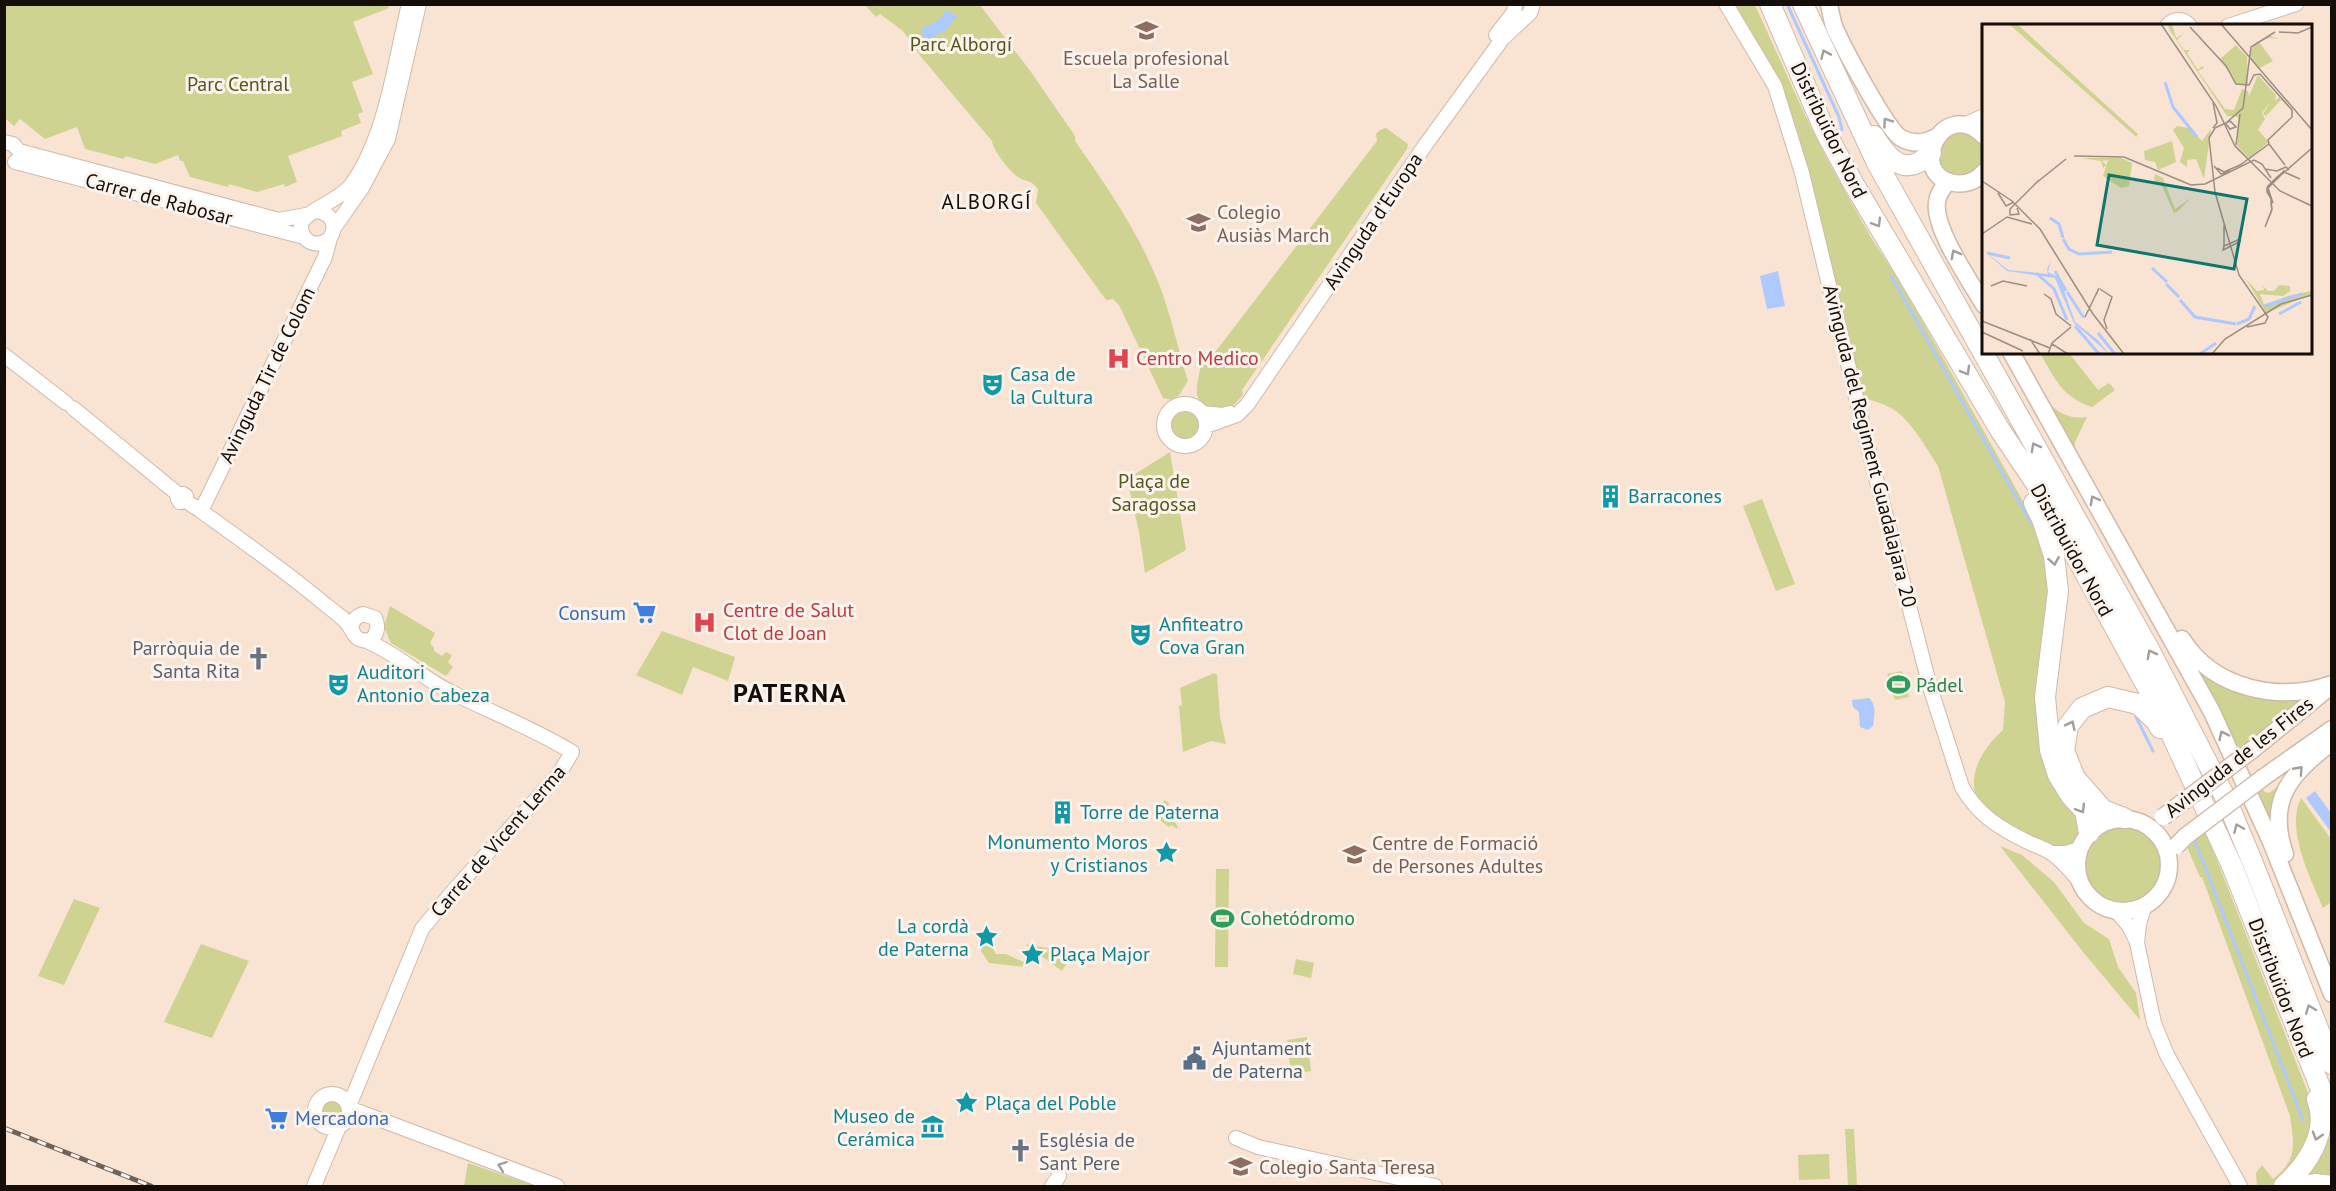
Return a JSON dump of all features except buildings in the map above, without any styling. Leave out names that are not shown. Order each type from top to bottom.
[{"type":"highway","points":[[1763,4],[1789,62],[1801,78]]},
{"type":"highway","name":"Distribuïdor Nord","points":[[1770,4],[1825,131],[1852,181],[2000,430],[2037,485],[2162,714],[2232,866],[2331,1117]]},
{"type":"highway","name":"Distribuïdor Nord","points":[[1803,4],[1877,164],[1982,351]]},
{"type":"highway","points":[[1848,104],[1863,118],[1879,146],[1894,163],[1906,166],[1921,164],[1934,145]]},
{"type":"highway","name":"Distribuïdor Nord","points":[[1984,354],[2150,651],[2226,799],[2331,1064]]},
{"type":"highway","points":[[2000,430],[2042,519],[2054,556],[2058,591],[2046,697],[2046,722],[2050,750],[2058,774],[2071,796],[2085,811],[2084,841]]},
{"type":"highway","points":[[2124,819],[2103,810],[2075,778],[2064,751],[2068,726],[2082,708],[2108,697],[2138,704],[2156,721],[2208,812]]},
{"type":"highway","points":[[2284,1186],[2300,1170],[2312,1153],[2320,1130],[2320,1108],[2302,1060],[2301,1039]]},
{"type":"highway","points":[[2304,1186],[2315,1184],[2331,1186]]},
{"type":"main road","points":[[1829,4],[1835,30],[1887,124],[1900,138],[1934,145]]},
{"type":"main road","points":[[1982,135],[1972,127],[1964,125],[1949,127],[1934,145],[1935,170],[1948,181],[1965,183],[1973,181],[1982,173]]},
{"type":"main road","points":[[1948,181],[1938,196],[1937,216],[1982,303]]},
{"type":"main road","points":[[2011,354],[2123,551],[2232,754],[2331,994]]},
{"type":"main road","points":[[2123,551],[2191,652],[2221,676],[2248,687],[2276,693],[2301,692],[2331,685]]},
{"type":"main road","name":"Avinguda de les Fires","points":[[2146,824],[2163,817],[2252,750],[2331,685]]},
{"type":"main road","name":"Avinguda de les Fires","points":[[2173,851],[2186,836],[2331,729]]},
{"type":"main road","points":[[2304,924],[2296,885],[2281,842],[2278,823],[2280,804],[2282,794],[2296,772],[2331,742]]},
{"type":"main road","points":[[2124,819],[2146,824],[2173,851],[2169,877],[2160,895],[2144,907],[2131,912],[2116,912],[2094,902],[2079,881],[2076,865],[2084,841],[2105,822],[2124,819]]},
{"type":"street","points":[[311,213],[326,214],[330,218],[332,233],[323,243],[315,244],[304,237],[301,224],[311,213],[340,197],[351,185],[376,137],[409,4]]},
{"type":"street","name":"Avinguda Tir de Colom","points":[[201,511],[325,257],[332,233],[362,188],[388,139],[419,4]]},
{"type":"street","name":"Avinguda d'Europa","points":[[1515,4],[1514,12],[1428,128],[1244,402],[1234,411],[1204,420],[1236,415],[1247,405],[1426,144],[1503,38],[1530,13],[1533,4]]},
{"type":"street","name":"Avinguda del Regiment Guadalajara 20","points":[[1726,4],[1775,86],[1798,163],[1930,687],[1962,787],[1978,811],[1997,827],[2051,853],[2064,863],[2079,881]]},
{"type":"street","points":[[2234,24],[2296,4]]},
{"type":"street","points":[[2169,24],[2179,19],[2188,24]]},
{"type":"street","points":[[1964,125],[1982,116]]},
{"type":"street","points":[[5,143],[16,145],[13,159]]},
{"type":"street","name":"Carrer de Rabosar","points":[[13,159],[279,220],[311,213]]},
{"type":"street","name":"Carrer de Rabosar","points":[[13,159],[304,237]]},
{"type":"street","points":[[4,355],[182,498],[295,579],[348,613],[354,622],[354,636],[386,649]]},
{"type":"street","points":[[354,622],[369,614],[375,618],[386,649]]},
{"type":"street","points":[[367,641],[378,631]]},
{"type":"street","name":"Carrer de Vicent Lerma","points":[[349,1107],[422,929],[454,890],[559,774],[573,752],[540,732],[447,690],[386,649]]},
{"type":"street","points":[[2051,853],[2066,853],[2084,841]]},
{"type":"street","points":[[2137,943],[2144,907]]},
{"type":"street","points":[[2116,912],[2129,926],[2137,943],[2150,1009],[2160,1040],[2240,1186]]},
{"type":"street","points":[[339,1127],[330,1128],[321,1125],[315,1118],[314,1108],[319,1098],[329,1093],[339,1094],[359,1080]]},
{"type":"street","points":[[339,1094],[349,1107],[556,1186]]},
{"type":"street","points":[[314,1186],[339,1127],[347,1120],[349,1107]]},
{"type":"street","points":[[321,1125],[326,1159]]},
{"type":"street","points":[[1236,1138],[1258,1148],[1435,1186]]},
{"type":"green space","name":"Parc Central","points":[[5,5],[388,5],[389,8],[353,22],[373,74],[352,82],[363,112],[358,114],[361,123],[341,131],[342,136],[288,156],[297,182],[285,187],[284,184],[257,192],[229,184],[228,187],[190,177],[178,155],[155,164],[125,156],[124,159],[85,149],[77,127],[45,139],[20,119],[14,126],[5,118]]},
{"type":"green space","name":"Parc Alborgí","points":[[865,5],[980,5],[1031,72],[1075,136],[1075,141],[1110,192],[1142,246],[1163,296],[1188,381],[1179,395],[1172,400],[1163,398],[1119,305],[1113,299],[1106,300],[1036,203],[1038,189],[1014,174],[1006,165],[995,150],[992,141],[922,58],[903,31],[880,14],[876,17]]},
{"type":"green space","points":[[1731,5],[1755,5],[1827,159],[1933,340],[2029,512],[2046,556],[2049,598],[2038,694],[2081,829],[2072,844],[2058,849],[2013,830],[1986,812],[1978,800],[1974,788],[1974,776],[1984,752],[2003,730],[2005,702],[1938,466],[1903,417],[1859,392],[1795,137]]},
{"type":"green space","points":[[1386,128],[1408,144],[1407,149],[1242,390],[1243,395],[1229,410],[1204,408],[1197,393],[1201,365],[1206,364],[1377,141],[1376,134]]},
{"type":"green space","points":[[1961,132],[1977,138],[1981,146],[1982,158],[1977,170],[1961,176],[1945,170],[1939,154],[1945,138]]},
{"type":"green space","points":[[2041,354],[2070,354],[2098,390],[2109,383],[2115,390],[2092,407],[2066,392]]},
{"type":"green space","points":[[2043,397],[2067,416],[2087,417],[2075,442],[2075,453]]},
{"type":"green space","points":[[1185,412],[1195,416],[1199,426],[1195,436],[1185,440],[1175,436],[1171,426],[1175,416]]},
{"type":"green space","name":"Plaça de Saragossa","points":[[1170,452],[1186,550],[1145,573],[1139,532],[1127,479]]},
{"type":"green space","points":[[1762,499],[1795,584],[1776,591],[1743,506]]},
{"type":"green space","points":[[390,606],[435,633],[430,643],[434,651],[442,656],[446,652],[452,655],[448,662],[453,667],[446,676],[391,643],[384,627]]},
{"type":"green space","points":[[662,631],[735,657],[728,681],[693,667],[682,695],[636,675]]},
{"type":"green space","points":[[2201,670],[2310,696],[2239,751],[2198,672]]},
{"type":"green space","name":"Pádel","points":[[1902,671],[1909,697],[1895,700],[1887,674]]},
{"type":"green space","points":[[1214,673],[1217,675],[1220,717],[1226,744],[1211,741],[1183,752],[1179,706],[1182,705],[1180,688]]},
{"type":"green space","points":[[2280,785],[2276,838],[2257,791],[2261,788],[2269,793]]},
{"type":"green space","points":[[2301,798],[2331,839],[2331,902],[2323,908],[2298,839],[2297,810]]},
{"type":"green space","points":[[1164,800],[1169,803],[1167,809],[1177,829],[1171,825],[1169,827],[1157,818]]},
{"type":"green space","points":[[2124,826],[2139,829],[2152,837],[2160,850],[2163,865],[2160,880],[2152,893],[2139,901],[2124,904],[2109,901],[2096,893],[2088,880],[2085,865],[2088,850],[2096,837],[2109,829]]},
{"type":"green space","points":[[2206,832],[2314,1108],[2314,1136],[2275,1186],[2257,1186],[2256,1173],[2262,1165],[2273,1179],[2287,1165],[2293,1143],[2290,1116],[2202,877],[2187,847]]},
{"type":"green space","points":[[2000,846],[2022,855],[2054,882],[2084,923],[2109,939],[2118,967],[2136,993],[2140,1020],[2083,952]]},
{"type":"green space","name":"Cohetódromo","points":[[1216,869],[1229,869],[1228,967],[1215,967]]},
{"type":"green space","points":[[74,899],[100,908],[64,985],[38,976]]},
{"type":"green space","points":[[201,944],[249,961],[212,1038],[164,1022]]},
{"type":"green space","points":[[983,944],[993,948],[996,954],[1006,954],[1028,964],[1026,967],[989,963],[981,951]]},
{"type":"green space","points":[[1025,944],[1064,951],[1069,955],[1068,961],[1062,971]]},
{"type":"green space","points":[[1296,959],[1314,963],[1311,978],[1293,974]]},
{"type":"green space","points":[[1307,1037],[1311,1071],[1291,1074],[1287,1040]]},
{"type":"green space","points":[[332,1099],[337,1100],[343,1106],[343,1116],[337,1122],[332,1123],[327,1122],[321,1116],[320,1111],[321,1106],[327,1100]]},
{"type":"green space","points":[[2325,1126],[2331,1142],[2331,1179],[2295,1182]]},
{"type":"green space","points":[[1845,1129],[1854,1129],[1857,1186],[1848,1186]]},
{"type":"green space","points":[[1829,1154],[1830,1179],[1799,1180],[1798,1155]]},
{"type":"green space","points":[[468,1163],[535,1186],[464,1186]]},
{"type":"water","points":[[946,10],[957,16],[946,30],[924,41],[921,29],[939,20]]},
{"type":"water","points":[[1778,271],[1785,306],[1767,309],[1760,276]]},
{"type":"water","points":[[1869,698],[1873,704],[1874,715],[1873,726],[1868,730],[1860,727],[1859,712],[1853,707],[1852,700]]},
{"type":"water","points":[[2315,791],[2331,813],[2331,832],[2306,798]]},
{"type":"waterway","points":[[1787,4],[1839,117],[1842,130]]},
{"type":"waterway","points":[[1891,276],[2031,523]]},
{"type":"waterway","points":[[2136,717],[2153,751]]},
{"type":"waterway","points":[[2195,841],[2303,1120]]},
{"type":"railway","points":[[4,1128],[151,1186]]},
{"type":"place","name":"Escuela profesional La Salle","points":[[1146,30]]},
{"type":"place","name":"Colegio Ausiàs March","points":[[1199,223]]},
{"type":"place","name":"Centro Medico","points":[[1118,358]]},
{"type":"place","name":"Casa de la Cultura","points":[[992,385]]},
{"type":"place","name":"Barracones","points":[[1610,496]]},
{"type":"place","name":"Consum","points":[[644,613]]},
{"type":"place","name":"Centre de Salut Clot de Joan","points":[[705,622]]},
{"type":"place","name":"Anfiteatro Cova Gran","points":[[1141,635]]},
{"type":"place","name":"Parròquia de Santa Rita","points":[[258,659]]},
{"type":"place","name":"Auditori Antonio Cabeza","points":[[339,684]]},
{"type":"place","name":"Pádel","points":[[1898,685]]},
{"type":"place","name":"Torre de Paterna","points":[[1062,812]]},
{"type":"place","name":"Monumento Moros y Cristianos","points":[[1166,853]]},
{"type":"place","name":"Centre de Formació de Persones Adultes","points":[[1354,854]]},
{"type":"place","name":"Cohetódromo","points":[[1222,918]]},
{"type":"place","name":"La cordà de Paterna","points":[[987,937]]},
{"type":"place","name":"Plaça Major","points":[[1032,954]]},
{"type":"place","name":"Ajuntament de Paterna","points":[[1194,1059]]},
{"type":"place","name":"Plaça del Poble","points":[[967,1103]]},
{"type":"place","name":"Mercadona","points":[[277,1118]]},
{"type":"place","name":"Museo de Cerámica","points":[[933,1127]]},
{"type":"place","name":"Església de Sant Pere","points":[[1021,1151]]},
{"type":"place","name":"Colegio Santa Teresa","points":[[1241,1167]]},
{"type":"district","name":"ALBORGÍ","points":[[987,201]]},
{"type":"district","name":"PATERNA","points":[[790,692]]}]
